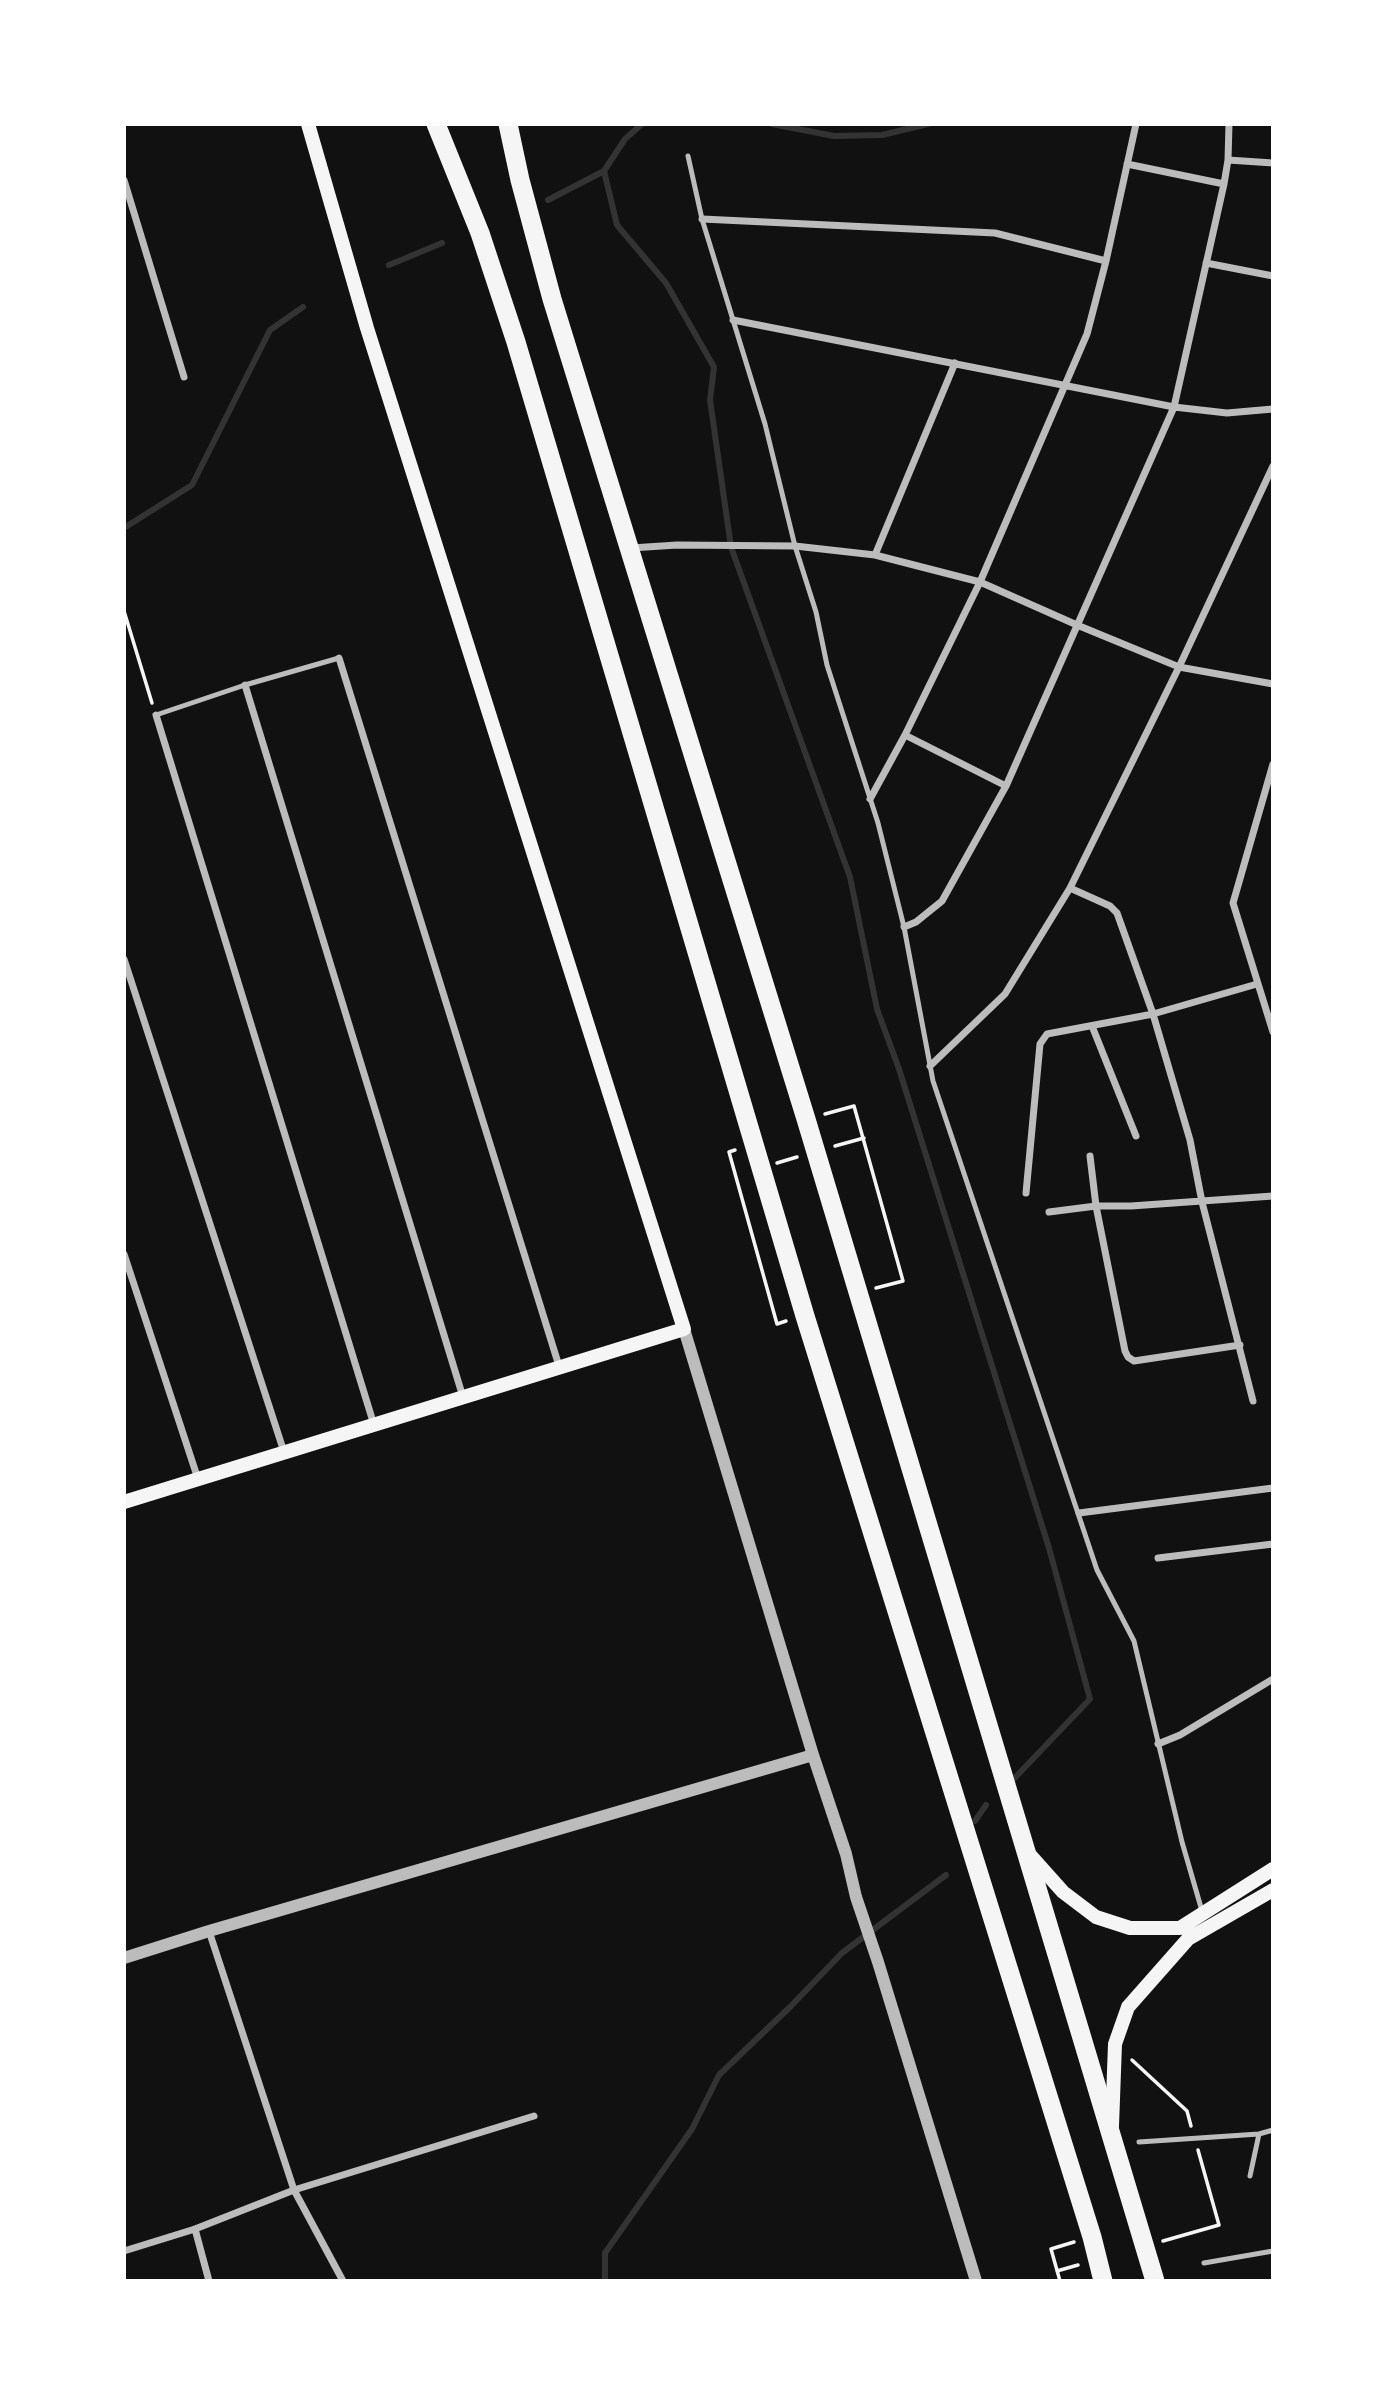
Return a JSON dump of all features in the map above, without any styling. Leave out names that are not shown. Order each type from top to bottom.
[{"type":"highway","points":[[508,124],[552,299],[806,1119],[1155,2281]]},
{"type":"highway","points":[[440,130],[480,233],[516,342],[805,1316],[1093,2237],[1103,2281]]},
{"type":"main road","points":[[124,1502],[684,1329],[367,328],[308,124]]},
{"type":"main road","points":[[1024,1849],[1063,1892],[1096,1917],[1130,1928],[1180,1928],[1273,1869]]},
{"type":"main road","points":[[1112,2139],[1115,2044],[1128,2007],[1188,1939],[1273,1890]]},
{"type":"street","points":[[870,799],[905,735],[980,582],[1087,334],[1136,124]]},
{"type":"street","points":[[904,927],[916,922],[942,901],[1006,786],[1174,407],[1224,184],[1229,124]]},
{"type":"street","points":[[1228,160],[1273,163]]},
{"type":"street","points":[[1127,164],[1224,184]]},
{"type":"street","points":[[124,180],[184,377]]},
{"type":"street","points":[[702,219],[995,233],[1106,261]]},
{"type":"street","points":[[1206,263],[1273,276]]},
{"type":"street","points":[[733,320],[1174,407],[1227,413],[1273,410]]},
{"type":"street","points":[[875,555],[955,363]]},
{"type":"street","points":[[930,1066],[1005,994],[1070,888],[1179,667],[1273,467]]},
{"type":"street","points":[[628,548],[677,545],[795,546],[875,555],[980,582],[1179,667],[1273,684]]},
{"type":"street","points":[[339,659],[559,1366]]},
{"type":"street","points":[[245,685],[463,1397]]},
{"type":"street","points":[[156,715],[374,1425]]},
{"type":"street","points":[[905,735],[1006,786]]},
{"type":"street","points":[[1273,764],[1233,903],[1273,1032]]},
{"type":"street","points":[[1070,888],[1110,906],[1117,913],[1153,1014],[1190,1140],[1202,1202],[1254,1401]]},
{"type":"street","points":[[124,958],[284,1452]]},
{"type":"street","points":[[1026,1193],[1040,1044],[1047,1034],[1153,1014],[1257,984]]},
{"type":"street","points":[[1092,1026],[1136,1136]]},
{"type":"street","points":[[1090,1156],[1096,1206],[1128,1357],[1134,1361],[1240,1345]]},
{"type":"street","points":[[1049,1212],[1096,1206],[1273,1196]]},
{"type":"street","points":[[124,1254],[198,1479]]},
{"type":"street","points":[[684,1329],[813,1755],[846,1854],[856,1897],[976,2281]]},
{"type":"street","points":[[1079,1513],[1273,1488]]},
{"type":"street","points":[[1158,1559],[1273,1544]]},
{"type":"street","points":[[1158,1744],[1180,1735],[1273,1679]]},
{"type":"street","points":[[124,1958],[813,1755]]},
{"type":"street","points":[[209,1931],[294,2190],[343,2281]]},
{"type":"street","points":[[124,2251],[195,2229],[294,2190],[534,2116]]},
{"type":"street","points":[[195,2229],[209,2281]]},
{"type":"lane","points":[[688,156],[702,219],[765,424],[795,546],[816,612],[827,665],[870,799],[904,927],[933,1080],[1097,1570],[1134,1641],[1182,1842],[1203,1914]]},
{"type":"lane","points":[[156,715],[245,685],[339,659]]},
{"type":"lane","points":[[1139,2142],[1259,2134],[1273,2130]]},
{"type":"lane","points":[[1250,2176],[1259,2134]]},
{"type":"lane","points":[[1204,2263],[1273,2251]]},
{"type":"path","points":[[124,611],[156,715]]},
{"type":"path","points":[[806,1119],[855,1106],[904,1280],[858,1294]]},
{"type":"path","points":[[729,1152],[777,1324]]},
{"type":"path","points":[[1115,2044],[1187,2111],[1194,2136]]},
{"type":"path","points":[[1198,2149],[1219,2225]]},
{"type":"path","points":[[1051,2249],[1060,2281]]},
{"type":"waterway","points":[[548,200],[604,171],[625,139],[642,124]]},
{"type":"waterway","points":[[772,124],[834,136],[882,135],[928,124]]},
{"type":"waterway","points":[[604,171],[617,225],[666,283],[714,367],[710,400],[731,547],[850,877],[877,1009],[899,1069],[1049,1548],[1090,1699],[1009,1784]]},
{"type":"waterway","points":[[389,265],[442,243]]},
{"type":"waterway","points":[[124,528],[192,485],[270,330],[303,307]]},
{"type":"waterway","points":[[975,1821],[986,1805]]},
{"type":"waterway","points":[[605,2281],[605,2253],[692,2129],[719,2075],[842,1953],[946,1875]]}]
